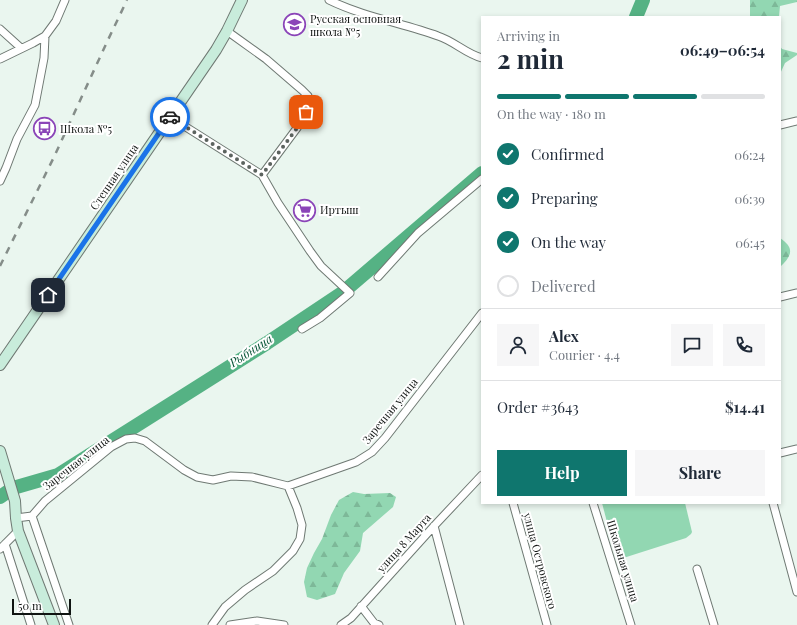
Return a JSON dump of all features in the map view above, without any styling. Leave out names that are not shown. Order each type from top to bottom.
[{"type":"main road","name":"Степная улица","points":[[0,365],[170,117],[227,31],[242,0]]},
{"type":"main road","points":[[0,451],[15,501],[18,531],[54,625]]},
{"type":"street","points":[[0,58],[45,36],[56,21],[65,0]]},
{"type":"street","points":[[329,0],[353,10],[438,36],[473,56],[481,58]]},
{"type":"street","points":[[0,29],[21,48]]},
{"type":"street","points":[[227,31],[292,81],[308,96],[310,102],[297,128],[262,175]]},
{"type":"street","points":[[0,181],[17,139],[35,105],[44,58],[45,36]]},
{"type":"street","points":[[170,117],[262,175],[278,203],[321,266],[350,293],[320,318],[302,329]]},
{"type":"street","points":[[781,125],[797,121]]},
{"type":"street","points":[[378,277],[418,233],[481,180]]},
{"type":"street","points":[[781,297],[797,293]]},
{"type":"street","name":"Заречная улица","points":[[32,516],[45,501],[110,447],[126,439],[135,438],[145,441],[197,478],[213,480],[231,476],[252,477],[288,486],[356,462],[372,452],[385,438],[481,313]]},
{"type":"street","points":[[781,453],[797,449]]},
{"type":"street","name":"улица 8 Марта","points":[[341,625],[352,618],[361,606],[481,476]]},
{"type":"street","points":[[212,625],[225,607],[245,590],[273,571],[292,551],[300,539],[302,525],[288,486]]},
{"type":"street","name":"улица Островского","points":[[513,504],[547,625]]},
{"type":"street","name":"Школьная улица","points":[[594,504],[631,625]]},
{"type":"street","points":[[773,504],[797,592]]},
{"type":"street","points":[[16,518],[32,516],[69,625]]},
{"type":"street","points":[[434,526],[460,625]]},
{"type":"street","points":[[18,531],[3,547],[31,625]]},
{"type":"street","points":[[697,569],[714,625]]},
{"type":"street","points":[[361,606],[374,623],[379,625]]},
{"type":"street","points":[[230,625],[257,621],[284,625]]},
{"type":"green space","points":[[750,0],[797,0],[797,2],[780,6],[779,16],[750,16]]},
{"type":"green space","points":[[781,48],[797,53],[797,55],[785,63],[781,72]]},
{"type":"green space","points":[[781,239],[790,249],[787,259],[781,266]]},
{"type":"green space","points":[[353,492],[364,494],[390,493],[396,497],[393,507],[363,533],[360,551],[344,573],[335,594],[317,600],[307,597],[304,582],[307,568],[322,539],[331,515],[339,500]]},
{"type":"green space","points":[[602,504],[685,504],[692,532],[691,534],[686,538],[617,560]]},
{"type":"waterway","name":"Рыбница","points":[[636,16],[643,0]]},
{"type":"waterway","name":"Рыбница","points":[[0,497],[13,488],[58,475],[267,343],[342,293],[481,174]]},
{"type":"railway","points":[[0,266],[54,157],[127,0]]},
{"type":"way so far","points":[[170,117],[262,175],[297,128],[306,112]]},
{"type":"place","name":"Русская основная школа №5","points":[[294,25]]},
{"type":"place","name":"Школа №5","points":[[44,129]]},
{"type":"place","name":"Иртыш","points":[[305,210]]},
{"type":"route","points":[[48,295],[170,117]]}]
